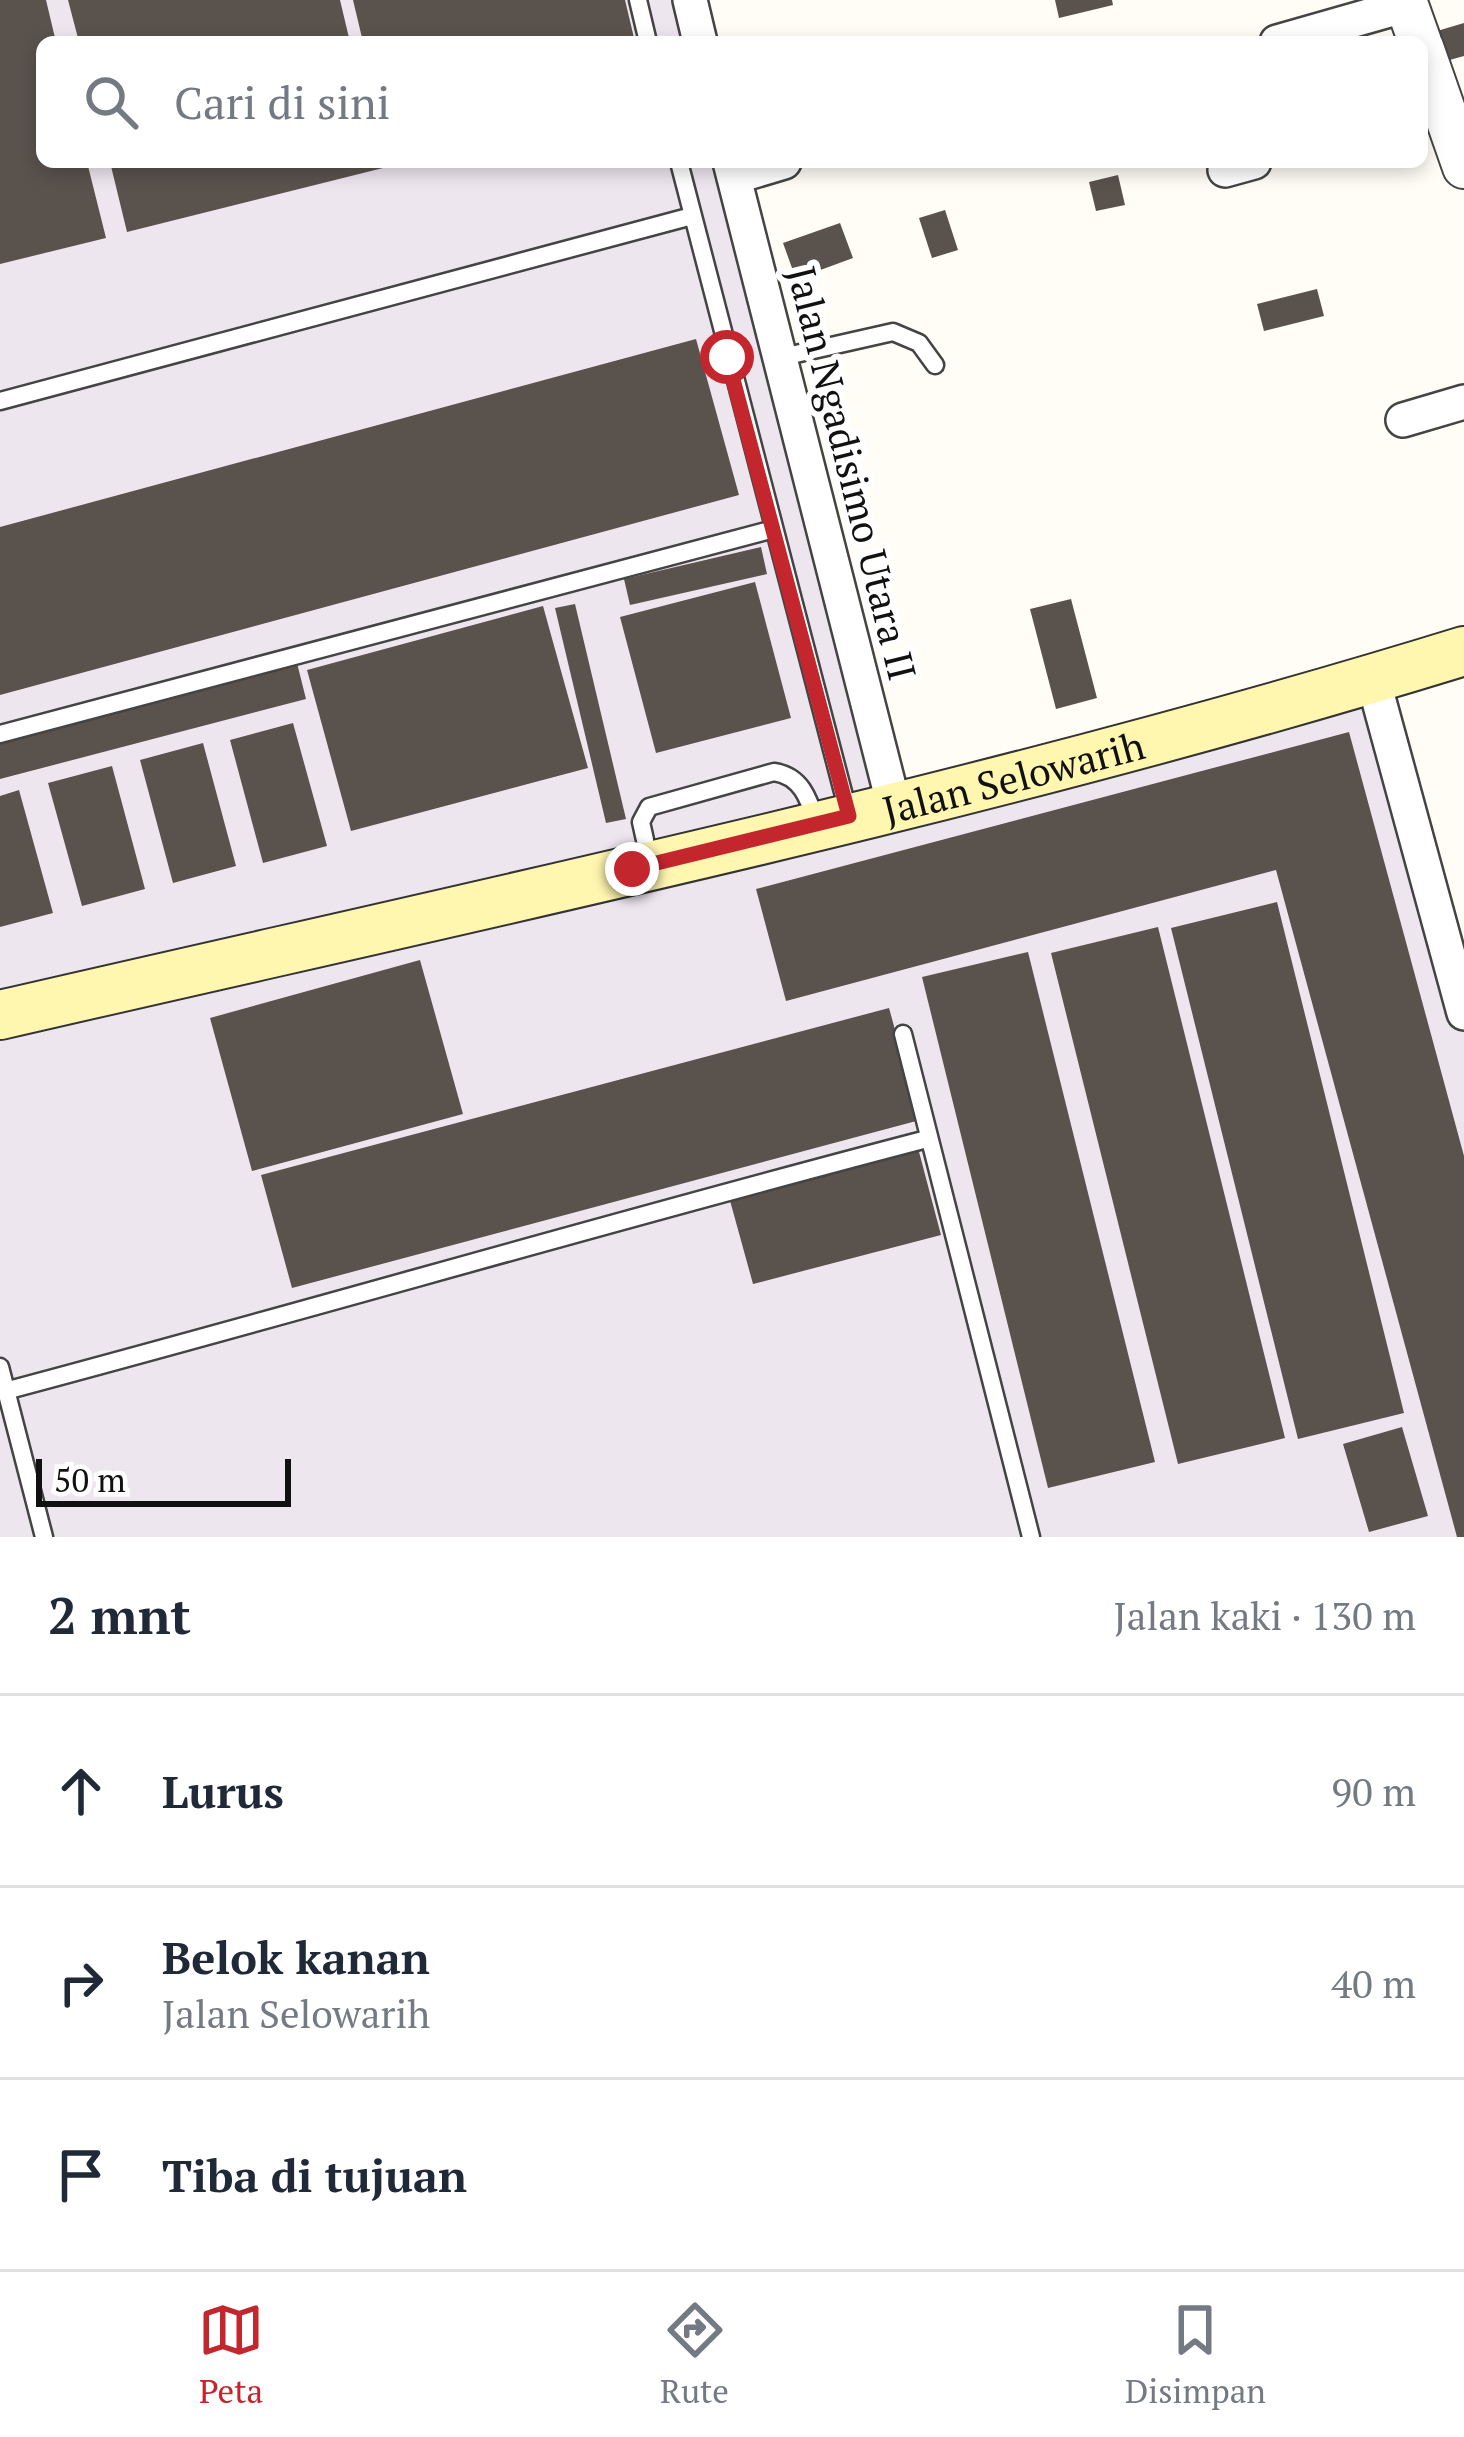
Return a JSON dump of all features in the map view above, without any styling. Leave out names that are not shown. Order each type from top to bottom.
[{"type":"main road","name":"Jalan Selowarih","points":[[0,1015],[853,815],[1464,652]]},
{"type":"street","points":[[690,0],[699,36]]},
{"type":"street","points":[[1323,36],[1414,24]]},
{"type":"street","points":[[1433,112],[1464,167]]},
{"type":"street","name":"Jalan Ngadisimo Utara II","points":[[732,170],[778,358],[853,815]]},
{"type":"street","points":[[1403,420],[1464,402]]},
{"type":"street","points":[[1373,680],[1457,959],[1464,1013]]},
{"type":"lane","points":[[638,0],[647,36]]},
{"type":"lane","points":[[680,168],[853,815]]},
{"type":"lane","points":[[0,401],[692,217]]},
{"type":"lane","points":[[778,358],[893,332],[919,343],[935,365]]},
{"type":"lane","points":[[0,734],[774,530]]},
{"type":"lane","points":[[645,840],[641,822],[649,807],[774,772],[787,774],[853,815]]},
{"type":"lane","points":[[902,1034],[1031,1537]]},
{"type":"lane","points":[[5,1391],[927,1139]]},
{"type":"lane","points":[[0,1367],[44,1537]]},
{"type":"shaded area","points":[[0,0],[674,0],[683,36],[36,36],[36,168],[717,168],[882,820],[1376,680],[1464,1018],[1464,1537],[0,1537]]},
{"type":"building","points":[[0,0],[46,0],[55,36],[36,36],[36,168],[88,168],[106,238],[0,264]]},
{"type":"building","points":[[68,0],[340,0],[349,36],[77,36]]},
{"type":"building","points":[[353,0],[625,0],[634,36],[362,36]]},
{"type":"building","points":[[1055,0],[1112,0],[1113,5],[1059,18]]},
{"type":"building","points":[[1464,23],[1464,56],[1446,61],[1437,31]]},
{"type":"building","points":[[111,168],[383,168],[127,232]]},
{"type":"building","points":[[1118,175],[1125,205],[1096,211],[1089,182]]},
{"type":"building","points":[[945,210],[958,250],[932,258],[919,218]]},
{"type":"building","points":[[840,223],[853,258],[796,279],[783,243]]},
{"type":"building","points":[[1317,289],[1324,316],[1264,331],[1257,304]]},
{"type":"building","points":[[696,339],[739,495],[0,695],[0,527]]},
{"type":"building","points":[[761,547],[767,574],[630,605],[624,579]]},
{"type":"building","points":[[755,582],[791,718],[656,753],[620,617]]},
{"type":"building","points":[[1071,599],[1097,698],[1056,709],[1030,609]]},
{"type":"building","points":[[575,604],[626,819],[606,823],[555,608]]},
{"type":"building","points":[[543,606],[588,768],[351,831],[307,670]]},
{"type":"building","points":[[297,663],[306,699],[0,779],[0,740]]},
{"type":"building","points":[[293,723],[327,846],[263,863],[230,740]]},
{"type":"building","points":[[1349,732],[1464,1156],[1464,1537],[1457,1537],[1276,870],[786,1001],[756,889]]},
{"type":"building","points":[[203,743],[236,866],[173,883],[140,760]]},
{"type":"building","points":[[112,766],[145,889],[82,906],[48,783]]},
{"type":"building","points":[[19,790],[53,913],[0,927],[0,796]]},
{"type":"building","points":[[1277,902],[1404,1413],[1298,1439],[1171,928]]},
{"type":"building","points":[[1158,927],[1285,1438],[1178,1464],[1051,953]]},
{"type":"building","points":[[1028,952],[1155,1462],[1048,1488],[922,977]]},
{"type":"building","points":[[420,960],[463,1114],[252,1171],[210,1018]]},
{"type":"building","points":[[889,1008],[920,1120],[292,1288],[261,1175]]},
{"type":"building","points":[[918,1148],[941,1235],[753,1284],[729,1197]]},
{"type":"building","points":[[1402,1427],[1428,1516],[1369,1532],[1343,1444]]},
{"type":"route","points":[[632,869],[849,816],[727,357]]}]
